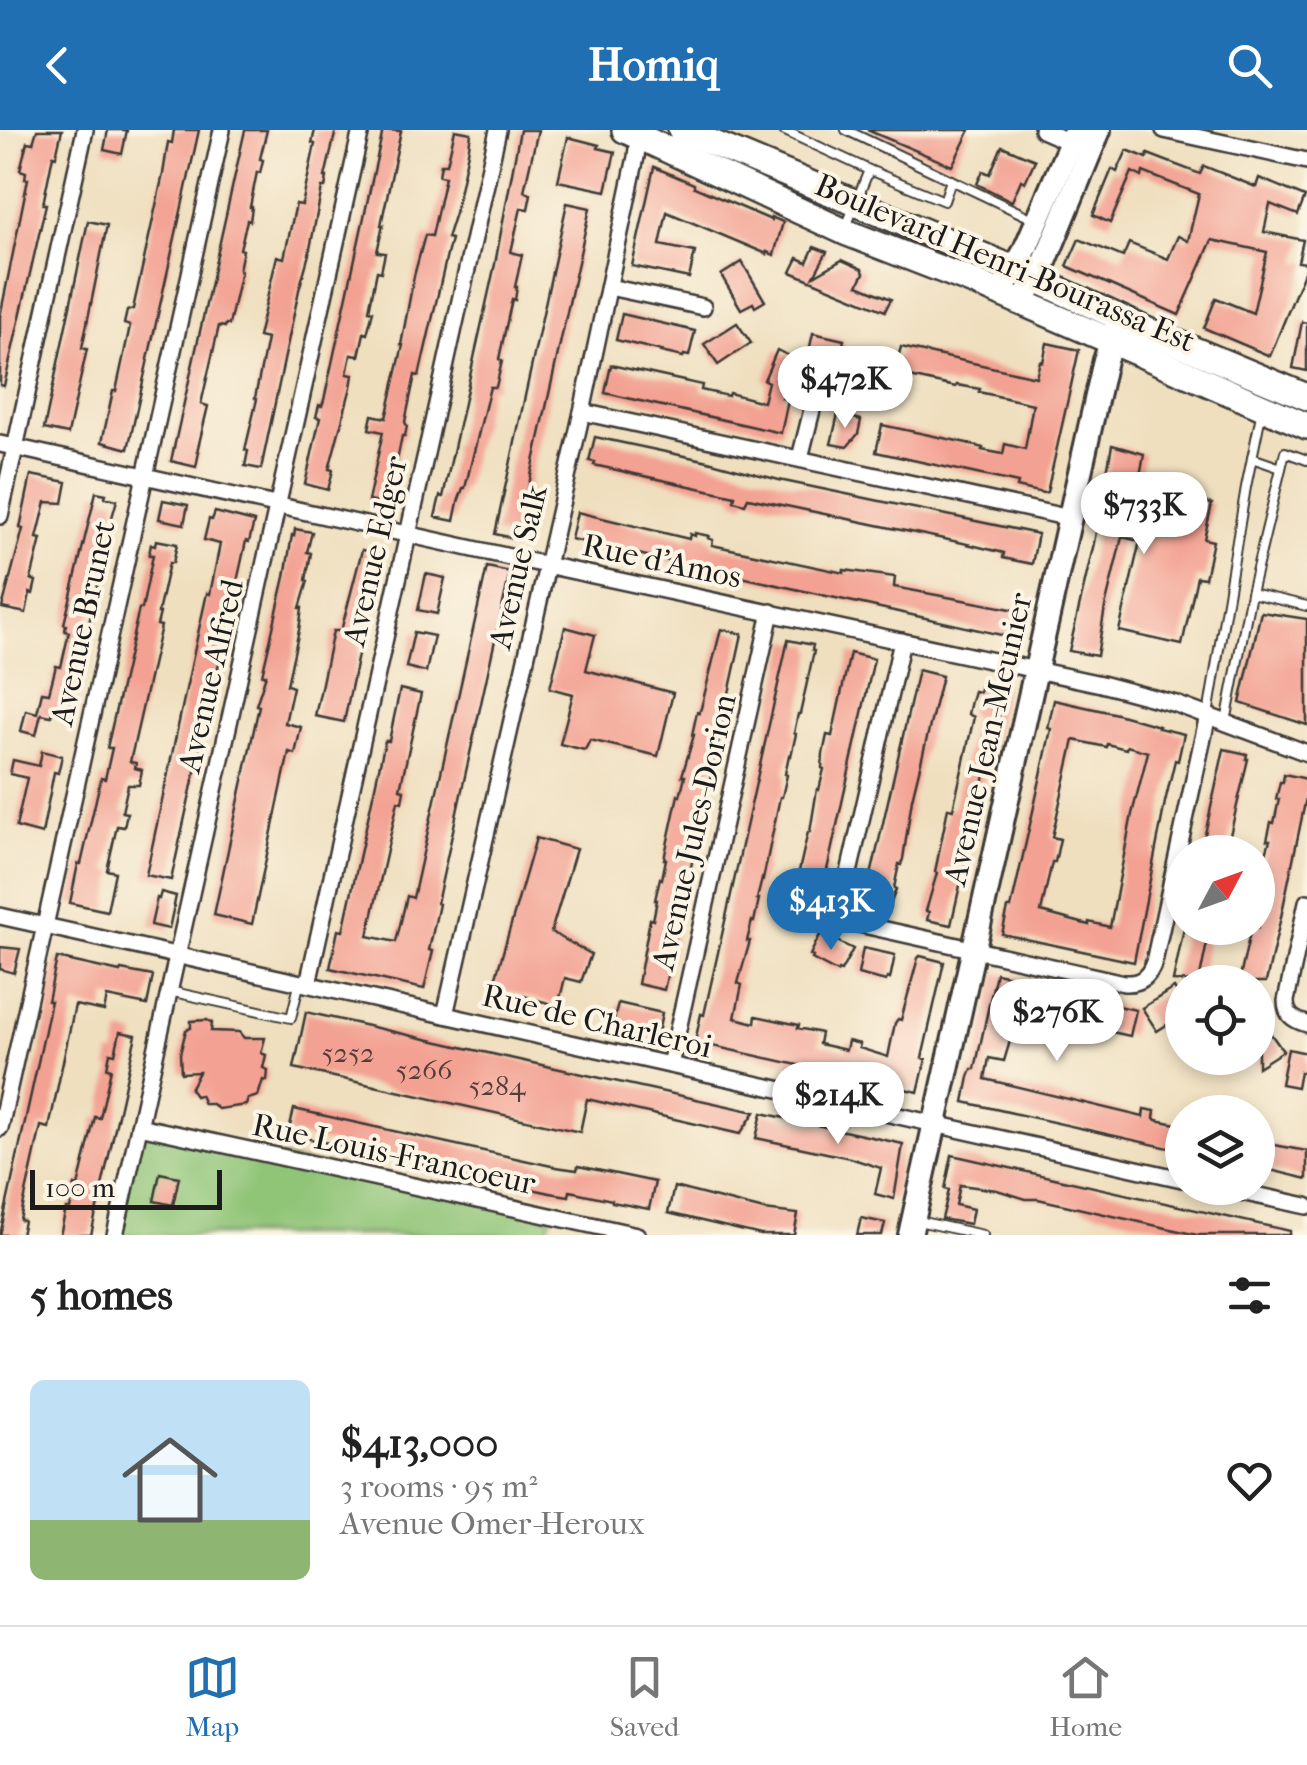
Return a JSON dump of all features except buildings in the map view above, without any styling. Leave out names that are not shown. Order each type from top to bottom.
[{"type":"main road","name":"Boulevard Henri-Bourassa Est","points":[[681,130],[1307,397]]},
{"type":"main road","name":"Boulevard Henri-Bourassa Est","points":[[634,132],[844,232],[1011,298],[1263,408],[1296,430]]},
{"type":"street","points":[[0,516],[8,445],[86,130]]},
{"type":"street","name":"Avenue Brunet","points":[[0,1128],[222,130]]},
{"type":"street","name":"Avenue Alfred","points":[[115,1235],[361,130]]},
{"type":"street","name":"Avenue Edger","points":[[304,983],[498,130]]},
{"type":"street","points":[[1042,130],[1084,139]]},
{"type":"street","points":[[1164,130],[1307,162]]},
{"type":"street","name":"Avenue Salk","points":[[445,1015],[609,286],[636,157],[634,132]]},
{"type":"street","points":[[1025,274],[1037,221],[1084,139]]},
{"type":"street","points":[[1011,298],[1084,139]]},
{"type":"street","points":[[609,286],[703,308]]},
{"type":"street","name":"Avenue Jean-Meunier","points":[[912,1227],[1104,360],[1120,316]]},
{"type":"street","points":[[800,458],[818,386]]},
{"type":"street","points":[[582,412],[1070,518]]},
{"type":"street","name":"Rue d'Amos","points":[[8,445],[1151,696],[1307,753]]},
{"type":"street","name":"Avenue Jules-Dorion","points":[[670,1065],[771,612]]},
{"type":"street","points":[[902,641],[843,908],[851,921],[859,924],[1124,983],[1142,980],[1150,972],[1208,716]]},
{"type":"street","points":[[1307,902],[1286,1001],[1289,1015],[1307,1024]]},
{"type":"street","name":"Rue de Charleroi","points":[[0,916],[1165,1175]]},
{"type":"street","name":"Rue Louis-Francoeur","points":[[139,1126],[637,1235]]},
{"type":"street","points":[[1275,1199],[1307,1206]]},
{"type":"street","points":[[547,1235],[551,1216]]},
{"type":"lane","points":[[783,130],[944,201],[951,180]]},
{"type":"lane","points":[[846,130],[1037,221]]},
{"type":"lane","points":[[844,232],[869,170]]},
{"type":"lane","points":[[1208,716],[1263,408]]},
{"type":"lane","points":[[1226,722],[1285,452],[1296,430]]},
{"type":"lane","points":[[1285,452],[1307,460]]},
{"type":"lane","points":[[1252,458],[1282,468]]},
{"type":"lane","points":[[1252,593],[1307,606]]},
{"type":"lane","points":[[168,992],[291,1018],[304,983]]},
{"type":"lane","points":[[912,1227],[983,1235]]},
{"type":"green space","points":[[139,1126],[551,1217],[547,1235],[115,1235]]}]
